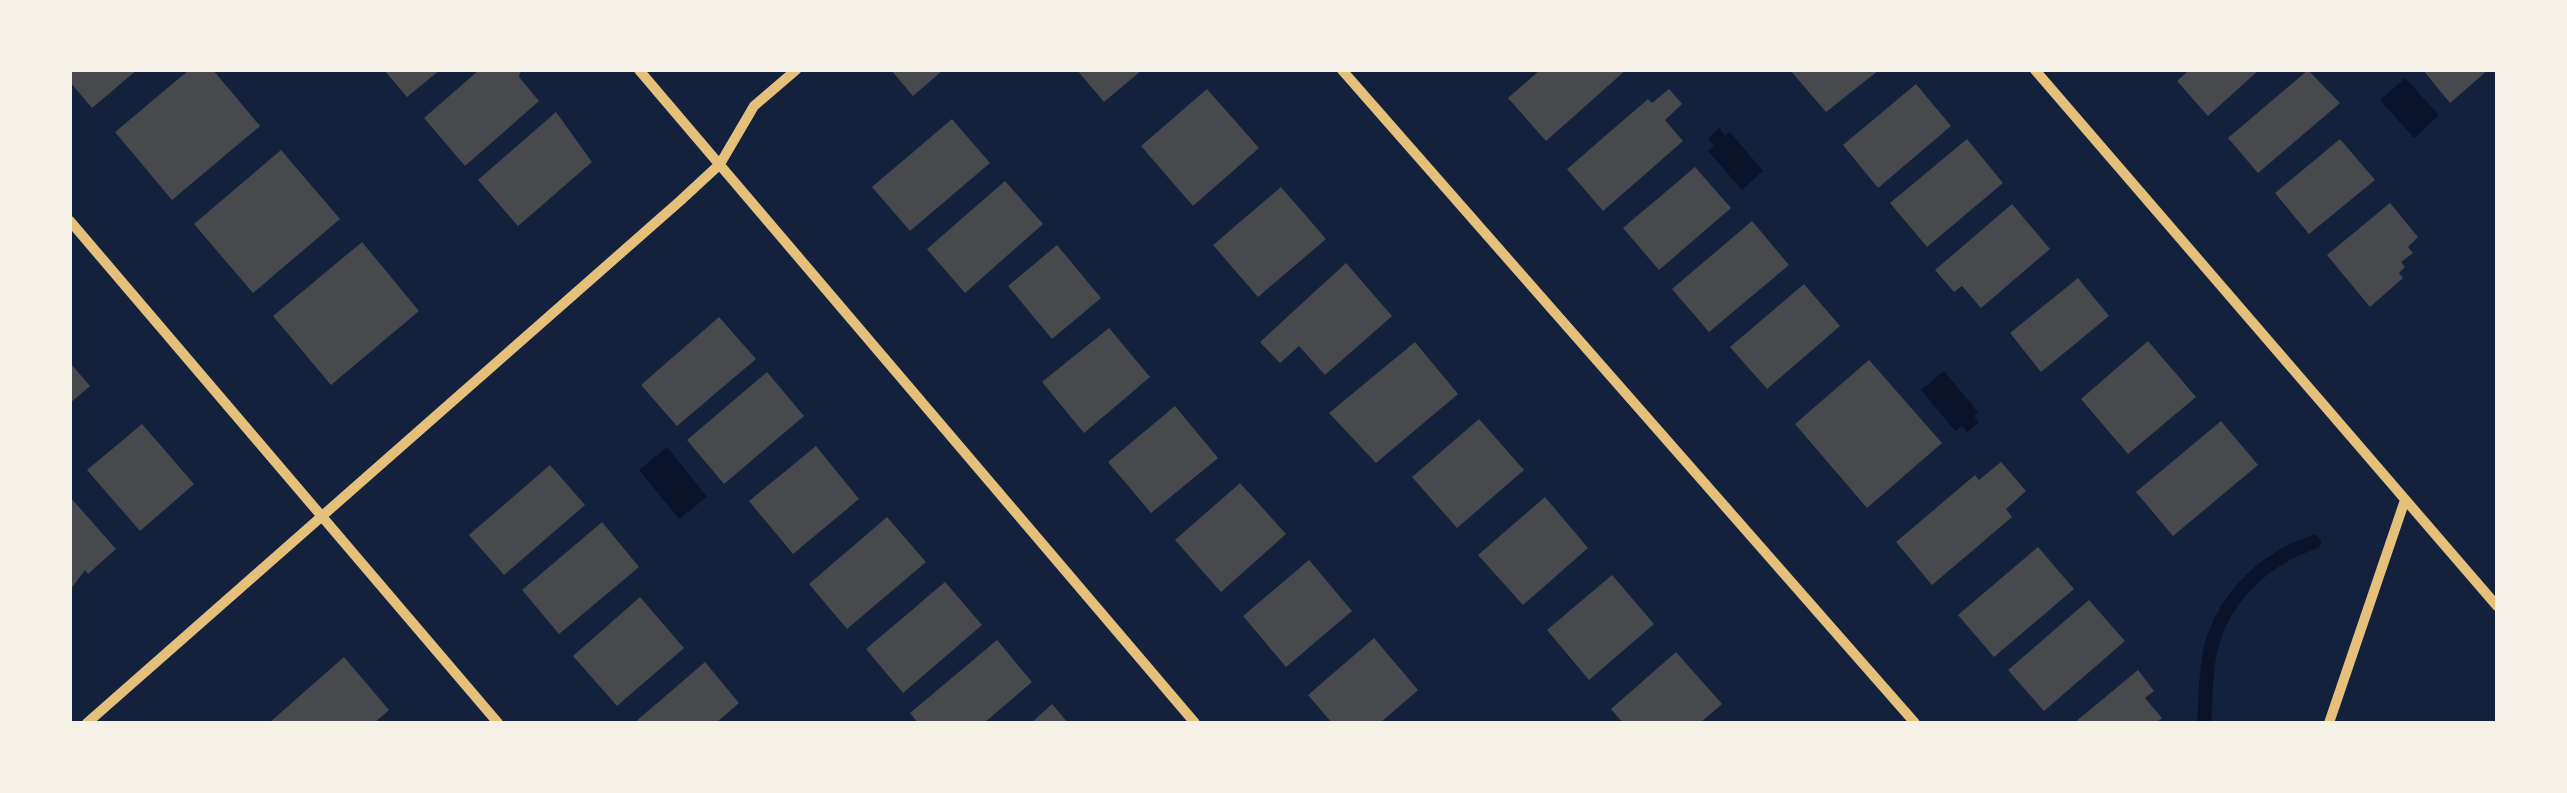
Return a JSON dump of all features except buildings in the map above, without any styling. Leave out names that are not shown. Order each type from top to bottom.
[{"type":"street","points":[[639,70],[1195,723]]},
{"type":"street","points":[[86,723],[324,518],[720,164],[754,106],[796,70]]},
{"type":"street","points":[[1342,70],[1915,723]]},
{"type":"street","points":[[2035,70],[2497,606]]},
{"type":"street","points":[[70,221],[498,723]]},
{"type":"street","points":[[2329,723],[2405,500]]},
{"type":"water","points":[[2405,78],[2439,115],[2414,138],[2380,100]]},
{"type":"water","points":[[1719,128],[1725,136],[1730,132],[1763,171],[1742,190],[1708,151],[1714,146],[1708,138]]},
{"type":"water","points":[[1944,371],[1978,412],[1974,416],[1979,422],[1967,432],[1962,426],[1955,431],[1921,390]]},
{"type":"water","points":[[667,447],[707,497],[679,519],[639,470]]},
{"type":"waterway","points":[[2204,723],[2208,660],[2224,614],[2262,570],[2314,542]]}]
